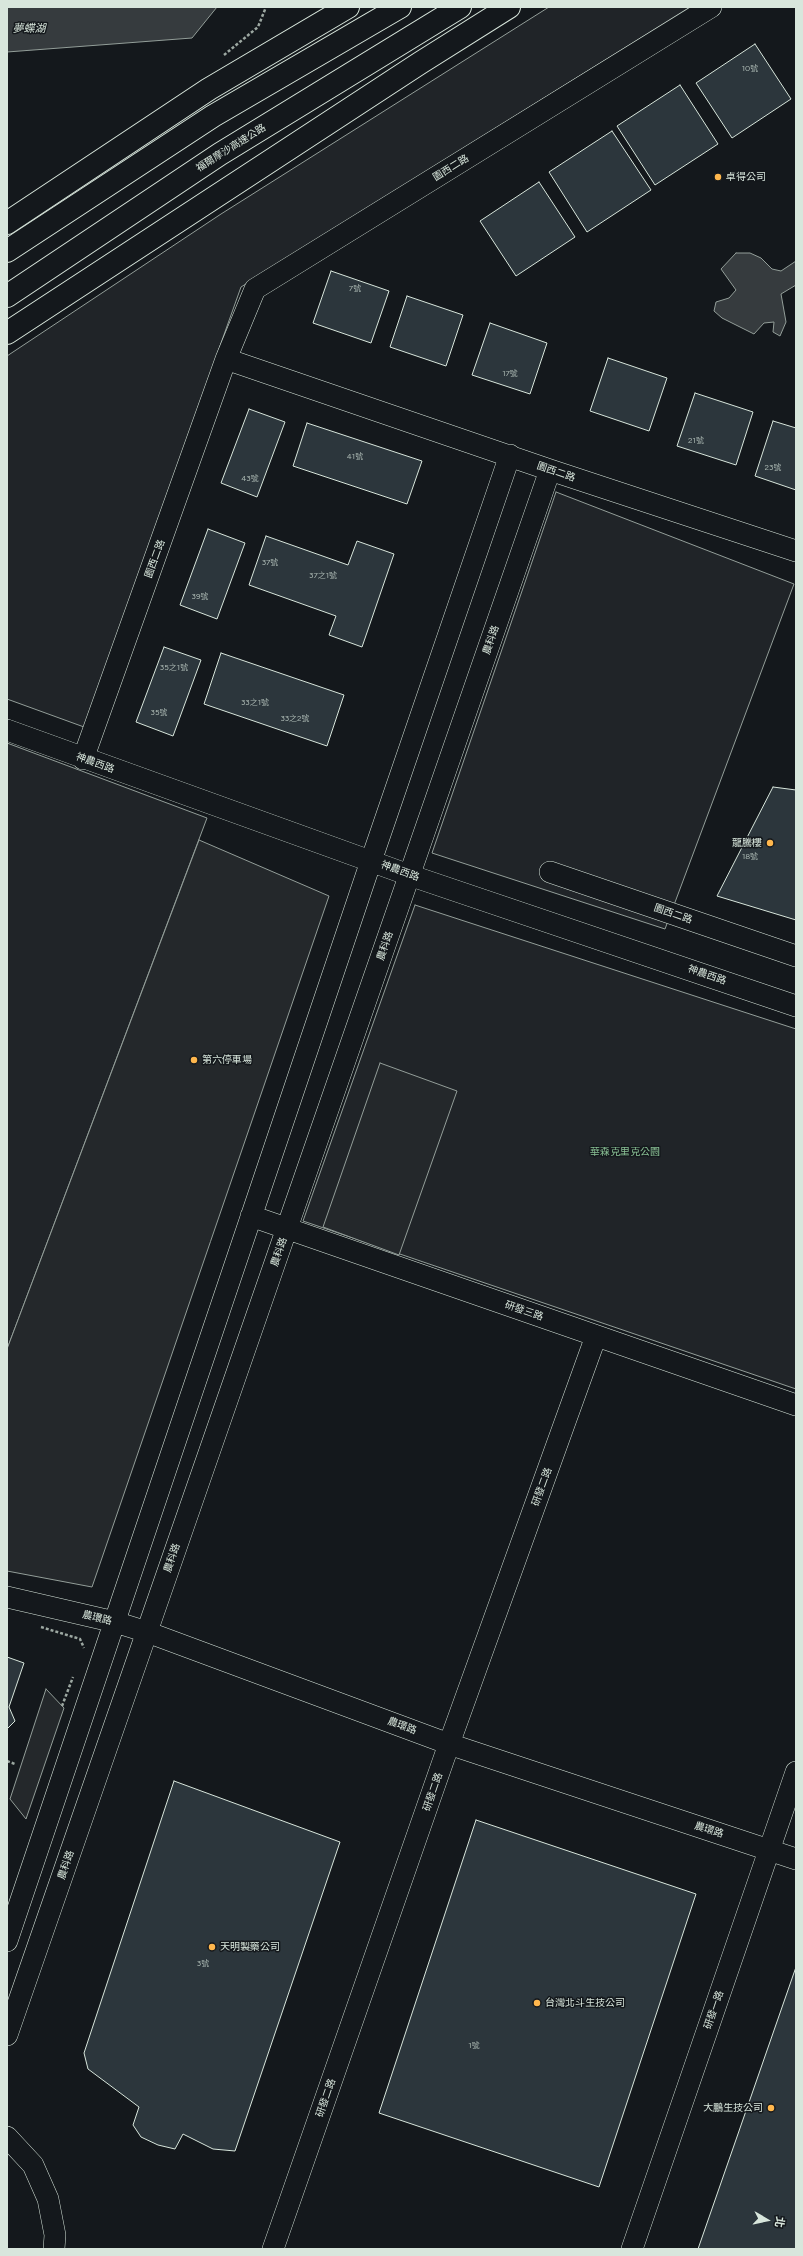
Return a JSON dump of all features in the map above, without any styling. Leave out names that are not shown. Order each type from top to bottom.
[{"type":"main road","points":[[7,223],[209,89],[348,7]]},
{"type":"main road","points":[[7,251],[213,116],[400,7]]},
{"type":"main road","name":"福爾摩沙高速公路","points":[[7,296],[220,154],[460,7]]},
{"type":"main road","points":[[7,333],[400,75],[509,7]]},
{"type":"street","name":"園西二路","points":[[83,760],[226,359],[255,289],[711,7]]},
{"type":"street","name":"園西二路","points":[[226,359],[510,455],[550,470],[796,551]]},
{"type":"street","points":[[7,1941],[371,861],[510,455]]},
{"type":"street","name":"農科路","points":[[7,2034],[550,470]]},
{"type":"street","name":"神農西路","points":[[7,730],[83,760],[409,875],[796,1006]]},
{"type":"street","name":"園西二路","points":[[550,872],[796,956]]},
{"type":"street","name":"研發三路","points":[[251,1216],[796,1405]]},
{"type":"street","name":"研發二路","points":[[273,2249],[449,1744],[596,1336]]},
{"type":"street","name":"農環路","points":[[7,1597],[115,1622],[147,1632],[449,1744],[796,1859]]},
{"type":"street","name":"研發一路","points":[[632,2249],[796,1772]]},
{"type":"street","points":[[7,2137],[33,2165],[48,2199],[55,2235],[54,2249]]},
{"type":"path","points":[[36,1625],[80,1639],[84,1647],[83,1651]]},
{"type":"path","points":[[62,1706],[74,1674]]},
{"type":"path","points":[[7,1761],[15,1764]]},
{"type":"green space","points":[[549,7],[690,7],[241,287],[84,727],[7,699],[7,356],[221,214]]},
{"type":"green space","points":[[556,492],[794,584],[665,929],[432,853]]},
{"type":"green space","points":[[7,743],[207,818],[7,1349]]},
{"type":"green space","name":"華森克里克公園","points":[[415,905],[796,1029],[796,1389],[303,1221]]},
{"type":"shaded area","name":"第六停車場","points":[[199,840],[329,896],[92,1587],[7,1571],[7,1349]]},
{"type":"shaded area","points":[[380,1063],[457,1091],[399,1255],[323,1227]]},
{"type":"shaded area","points":[[46,1689],[64,1708],[26,1819],[10,1799]]},
{"type":"water","name":"夢蝶湖","points":[[7,7],[217,7],[192,38],[7,52]]},
{"type":"water","points":[[736,253],[750,253],[761,258],[772,269],[781,271],[796,261],[796,285],[781,294],[786,322],[780,336],[773,332],[774,322],[764,323],[754,334],[722,318],[714,311],[716,302],[729,298],[736,290],[721,269]]},
{"type":"building","points":[[755,44],[791,99],[732,138],[696,83]]},
{"type":"building","points":[[680,85],[718,144],[655,185],[617,126]]},
{"type":"building","points":[[612,131],[651,190],[587,232],[549,172]]},
{"type":"building","points":[[539,182],[575,237],[516,276],[480,221]]},
{"type":"building","points":[[331,271],[389,291],[371,343],[313,323]]},
{"type":"building","points":[[407,296],[463,315],[446,366],[390,347]]},
{"type":"building","points":[[490,323],[547,343],[530,394],[472,375]]},
{"type":"building","points":[[608,358],[667,378],[649,431],[590,411]]},
{"type":"building","points":[[695,393],[753,412],[736,465],[677,446]]},
{"type":"building","points":[[249,409],[285,422],[257,497],[221,483]]},
{"type":"building","points":[[773,421],[796,428],[796,490],[755,476]]},
{"type":"building","points":[[307,423],[422,461],[407,504],[293,466]]},
{"type":"building","points":[[208,529],[245,543],[217,619],[180,605]]},
{"type":"building","points":[[266,536],[348,565],[357,541],[394,554],[362,647],[329,635],[336,616],[249,585]]},
{"type":"building","points":[[164,647],[201,660],[173,736],[136,722]]},
{"type":"building","points":[[221,653],[344,695],[327,746],[204,704]]},
{"type":"building","name":"龍騰樓","points":[[773,787],[796,790],[796,920],[717,896]]},
{"type":"building","points":[[7,1657],[24,1663],[9,1707],[15,1721],[7,1729]]},
{"type":"building","name":"天明製藥公司","points":[[174,1781],[340,1842],[235,2151],[213,2149],[183,2134],[175,2149],[158,2145],[141,2137],[133,2125],[139,2107],[88,2069],[84,2053]]},
{"type":"building","name":"台灣北斗生技公司","points":[[476,1820],[696,1894],[599,2187],[379,2113]]},
{"type":"building","name":"大鵬生技公司","points":[[796,1967],[796,2249],[698,2249]]},
{"type":"place","name":"卓得公司","points":[[718,177]]},
{"type":"place","name":"龍騰樓","points":[[770,843]]},
{"type":"place","name":"第六停車場","points":[[194,1060]]},
{"type":"place","name":"天明製藥公司","points":[[212,1947]]},
{"type":"place","name":"台灣北斗生技公司","points":[[537,2003]]},
{"type":"place","name":"大鵬生技公司","points":[[771,2108]]}]
